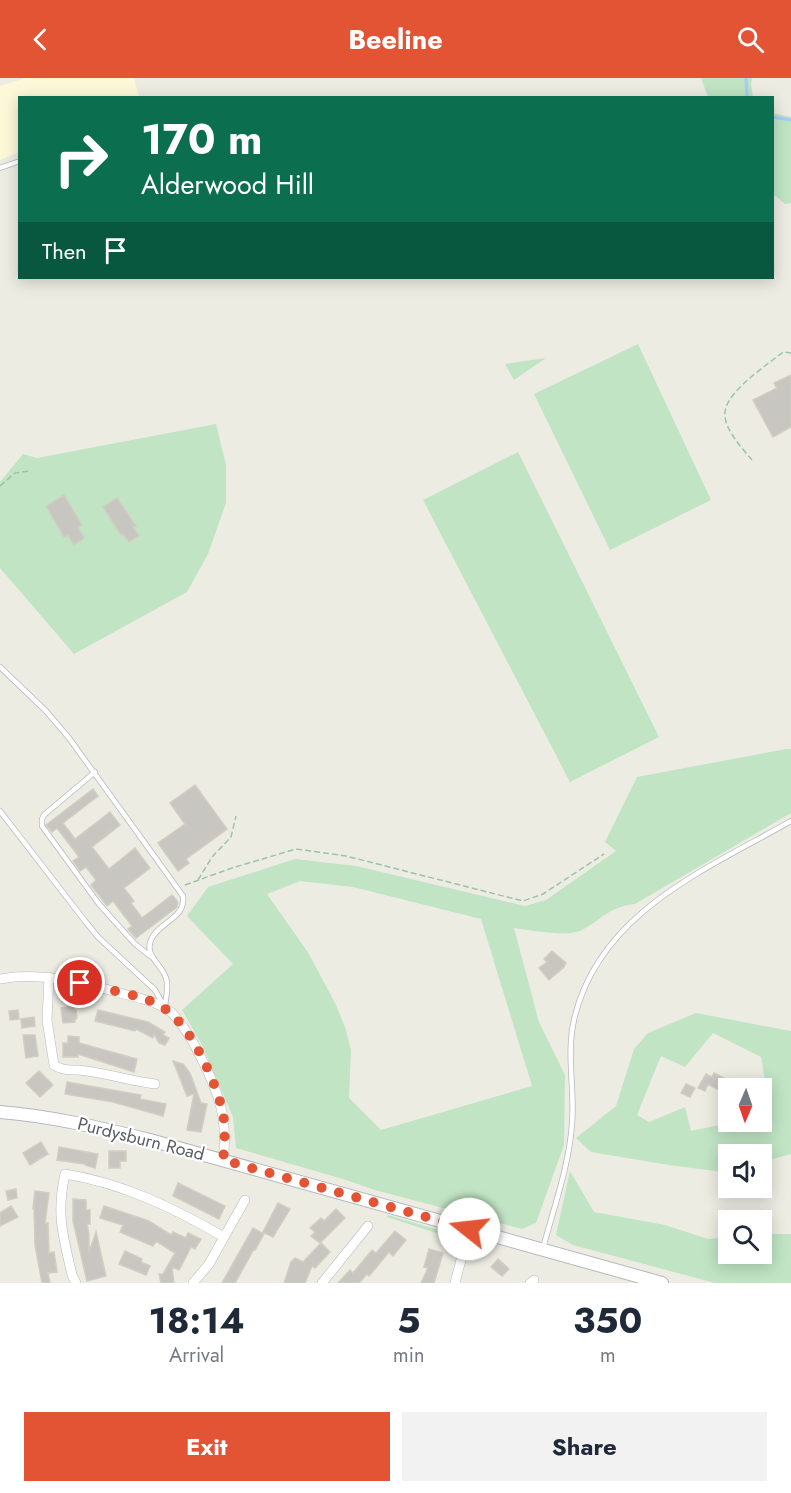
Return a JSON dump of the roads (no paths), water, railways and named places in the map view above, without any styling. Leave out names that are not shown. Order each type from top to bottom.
[{"type":"street","points":[[0,979],[18,975],[49,976],[143,999],[165,1008],[177,1020],[195,1046],[221,1105],[224,1134],[223,1160]]},
{"type":"street","points":[[49,976],[48,1020],[54,1065],[64,1069],[108,1074],[155,1084]]},
{"type":"street","name":"Purdysburn Road","points":[[0,1112],[102,1128],[662,1283]]},
{"type":"street","points":[[76,1283],[72,1275],[60,1220],[59,1209],[65,1174],[104,1182],[127,1190],[179,1211],[224,1237]]},
{"type":"street","points":[[193,1283],[209,1264],[245,1200]]},
{"type":"street","points":[[322,1283],[368,1226]]},
{"type":"street","points":[[455,1283],[469,1229]]},
{"type":"lane","points":[[0,168],[18,161]]},
{"type":"lane","points":[[0,667],[58,724],[183,896],[182,908],[177,915],[151,939],[149,947],[154,960]]},
{"type":"lane","points":[[95,772],[44,815],[42,826],[99,904],[134,943],[162,969],[167,981],[165,1008]]},
{"type":"lane","points":[[0,811],[85,921],[154,990],[165,1008]]},
{"type":"lane","points":[[543,1250],[561,1185],[571,1136],[573,1109],[570,1065],[574,1020],[596,963],[624,927],[649,905],[791,821]]},
{"type":"waterway","points":[[746,78],[747,96]]},
{"type":"waterway","points":[[774,117],[791,120]]}]
